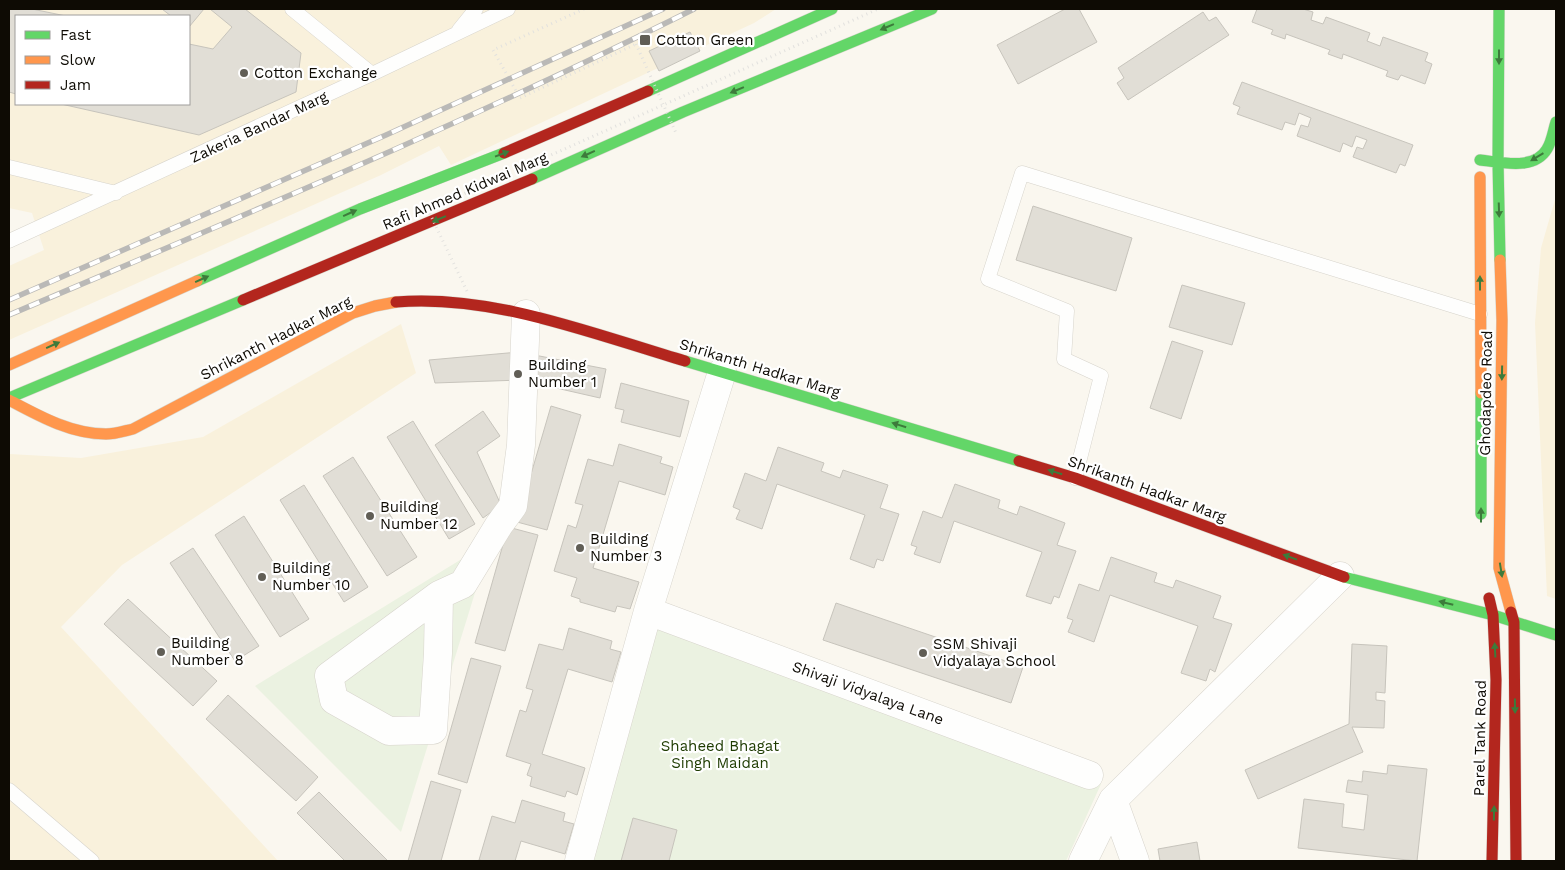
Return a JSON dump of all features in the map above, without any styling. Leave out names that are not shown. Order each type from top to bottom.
[{"type":"main road","name":"Rafi Ahmed Kidwai Marg","points":[[9,365],[360,209],[535,141],[832,9]]},
{"type":"main road","name":"Rafi Ahmed Kidwai Marg","points":[[9,399],[472,205],[684,112],[932,9]]},
{"type":"main road","name":"Ghodapdeo Road","points":[[1499,9],[1498,161],[1502,320],[1499,568],[1514,622],[1516,861]]},
{"type":"main road","name":"Ghodapdeo Road","points":[[1482,526],[1480,155],[1498,161],[1523,163],[1534,160],[1545,152],[1556,122]]},
{"type":"main road","name":"Shrikanth Hadkar Marg","points":[[9,399],[50,421],[76,430],[108,434],[133,429],[353,313],[376,305],[416,301],[439,302],[526,314],[1075,478],[1340,576],[1493,615],[1556,635]]},
{"type":"main road","points":[[1487,590],[1493,615]]},
{"type":"main road","name":"Parel Tank Road","points":[[1492,861],[1496,680],[1493,615]]},
{"type":"street","points":[[439,595],[438,653],[433,730],[389,732],[334,700],[329,676],[439,595],[463,584],[499,525],[513,506],[521,445],[526,314]]},
{"type":"street","points":[[579,861],[648,611],[722,372]]},
{"type":"street","points":[[1083,861],[1113,800],[1340,576]]},
{"type":"street","name":"Shivaji Vidyalaya Lane","points":[[648,611],[1089,775]]},
{"type":"street","points":[[1113,800],[1135,861]]},
{"type":"lane","points":[[292,9],[372,74]]},
{"type":"lane","points":[[457,33],[476,9]]},
{"type":"lane","name":"Zakeria Bandar Marg","points":[[9,241],[116,194],[508,9]]},
{"type":"lane","points":[[9,168],[116,194]]},
{"type":"lane","points":[[1075,478],[1101,376],[1064,359],[1067,311],[988,279],[1022,173],[1480,314]]},
{"type":"lane","points":[[9,790],[92,861]]},
{"type":"path","points":[[584,9],[493,50],[520,98],[636,44],[676,133]]},
{"type":"path","points":[[467,291],[428,210],[878,9]]},
{"type":"shaded area","points":[[9,9],[776,9],[754,23],[451,165],[439,146],[381,175],[9,340],[9,266],[44,250],[32,213],[9,208]]},
{"type":"shaded area","points":[[1556,196],[1556,599],[1547,596],[1535,323],[1541,248]]},
{"type":"shaded area","points":[[401,324],[416,373],[122,565],[61,627],[278,861],[9,861],[9,454],[81,458],[203,437]]},
{"type":"green space","points":[[491,541],[401,832],[255,686]]},
{"type":"green space","name":"Shaheed Bhagat Singh Maidan","points":[[651,616],[1101,784],[1066,861],[577,861]]},
{"type":"building","points":[[9,9],[32,9],[61,15],[15,15],[15,94],[9,92]]},
{"type":"building","points":[[162,9],[204,9],[190,26],[190,15],[170,15]]},
{"type":"building","name":"Cotton Exchange","points":[[210,9],[245,9],[301,53],[296,92],[199,135],[65,105],[190,105],[190,44],[213,49],[232,27]]},
{"type":"building","points":[[1065,9],[1079,9],[1097,42],[1018,84],[997,45]]},
{"type":"building","points":[[1257,9],[1303,9],[1313,12],[1311,20],[1323,24],[1326,17],[1370,33],[1367,41],[1380,46],[1383,37],[1428,53],[1425,61],[1432,64],[1425,84],[1401,75],[1398,80],[1386,76],[1388,71],[1343,54],[1342,59],[1328,54],[1330,50],[1286,34],[1285,39],[1271,34],[1273,30],[1252,22]]},
{"type":"building","points":[[1203,12],[1209,21],[1216,17],[1229,35],[1128,100],[1117,83],[1124,78],[1118,68]]},
{"type":"building","points":[[690,32],[700,51],[659,71],[649,51]]},
{"type":"building","points":[[1242,82],[1413,145],[1405,166],[1400,164],[1396,173],[1353,157],[1357,147],[1363,149],[1367,140],[1356,136],[1352,147],[1343,143],[1340,152],[1297,136],[1301,125],[1308,127],[1311,118],[1299,113],[1295,125],[1285,122],[1282,130],[1237,114],[1240,107],[1233,104]]},
{"type":"building","points":[[1033,206],[1132,238],[1116,291],[1016,260]]},
{"type":"building","points":[[1182,285],[1245,303],[1232,345],[1169,327]]},
{"type":"building","points":[[1172,341],[1203,351],[1181,419],[1150,408]]},
{"type":"building","name":"Building Number 1","points":[[519,352],[606,369],[600,398],[521,380],[435,383],[429,360]]},
{"type":"building","points":[[621,383],[689,401],[680,437],[621,422],[624,410],[615,408]]},
{"type":"building","points":[[551,406],[581,415],[547,530],[517,522]]},
{"type":"building","points":[[483,411],[500,436],[477,452],[501,505],[483,518],[435,445]]},
{"type":"building","points":[[413,421],[475,524],[449,539],[387,437]]},
{"type":"building","name":"Building Number 3","points":[[619,444],[662,457],[660,463],[673,467],[665,495],[619,481],[593,568],[639,582],[630,609],[617,606],[615,612],[580,602],[580,599],[571,596],[577,578],[554,571],[568,525],[576,528],[583,505],[575,503],[588,459],[613,466]]},
{"type":"building","points":[[778,447],[824,463],[821,471],[840,478],[843,470],[888,485],[880,508],[899,514],[883,561],[877,559],[874,568],[850,559],[865,515],[777,484],[762,529],[736,519],[740,510],[733,507],[745,473],[766,481]]},
{"type":"building","name":"Building Number 12","points":[[353,457],[417,557],[387,576],[323,476]]},
{"type":"building","points":[[955,484],[1000,500],[998,508],[1017,515],[1020,506],[1065,523],[1057,545],[1076,551],[1059,598],[1054,596],[1051,604],[1026,596],[1042,552],[954,521],[940,563],[914,554],[917,547],[911,545],[923,511],[942,518]]},
{"type":"building","points":[[304,485],[368,587],[344,602],[280,500]]},
{"type":"building","name":"Building Number 10","points":[[244,516],[309,619],[280,637],[215,535]]},
{"type":"building","points":[[508,527],[538,535],[505,651],[475,643]]},
{"type":"building","points":[[193,548],[259,646],[235,661],[170,563]]},
{"type":"building","points":[[1111,557],[1157,573],[1154,582],[1173,588],[1176,580],[1221,596],[1213,618],[1232,624],[1215,672],[1210,669],[1206,681],[1181,673],[1198,626],[1110,595],[1094,642],[1068,632],[1073,620],[1067,618],[1079,584],[1099,591]]},
{"type":"building","name":"Building Number 8","points":[[128,599],[217,681],[193,706],[104,624]]},
{"type":"building","name":"SSM Shivaji Vidyalaya School","points":[[836,603],[1023,667],[1011,703],[823,640]]},
{"type":"building","points":[[569,628],[612,641],[610,649],[621,652],[612,682],[568,669],[542,754],[585,768],[577,795],[567,791],[565,797],[530,786],[532,777],[527,775],[531,764],[506,756],[520,710],[526,712],[533,690],[526,688],[539,644],[563,650]]},
{"type":"building","points":[[1352,644],[1387,646],[1385,693],[1376,692],[1376,700],[1385,701],[1384,728],[1352,727],[1363,752],[1258,799],[1245,770],[1349,724]]},
{"type":"building","points":[[471,658],[501,666],[467,783],[438,774]]},
{"type":"building","points":[[228,695],[318,777],[296,801],[206,719]]},
{"type":"building","points":[[1388,765],[1427,769],[1417,861],[1298,848],[1304,799],[1344,804],[1342,827],[1364,830],[1368,795],[1346,792],[1348,780],[1362,782],[1363,771],[1387,774]]},
{"type":"building","points":[[431,781],[461,790],[441,861],[408,861]]},
{"type":"building","points":[[319,792],[388,861],[345,861],[297,813]]},
{"type":"building","points":[[522,800],[565,813],[563,821],[574,824],[565,854],[521,841],[515,861],[479,860],[492,816],[515,823]]},
{"type":"building","points":[[633,818],[677,830],[669,861],[621,861]]},
{"type":"building","points":[[1197,842],[1200,861],[1160,861],[1158,849]]},
{"type":"railway","points":[[9,300],[386,135],[663,9]]},
{"type":"railway","points":[[9,315],[268,205],[440,129],[694,9]]},
{"type":"traffic: fast","points":[[648,91],[832,9]]},
{"type":"traffic: fast","points":[[532,179],[683,112],[932,9]]},
{"type":"traffic: fast","points":[[1499,9],[1498,161],[1500,260]]},
{"type":"traffic: fast","points":[[1480,160],[1516,164],[1534,160],[1547,149],[1556,122]]},
{"type":"traffic: fast","points":[[197,281],[360,209],[504,153]]},
{"type":"traffic: fast","points":[[9,398],[243,300]]},
{"type":"traffic: fast","points":[[685,361],[1019,461]]},
{"type":"traffic: fast","points":[[1481,393],[1481,514]]},
{"type":"traffic: fast","points":[[1344,577],[1493,615],[1556,635]]},
{"type":"traffic: slow","points":[[1480,177],[1481,393]]},
{"type":"traffic: slow","points":[[1500,260],[1502,320],[1499,568],[1511,612]]},
{"type":"traffic: slow","points":[[9,365],[197,281]]},
{"type":"traffic: slow","points":[[9,400],[56,423],[80,431],[106,434],[133,429],[353,313],[396,302]]},
{"type":"traffic: jam","points":[[504,153],[648,91]]},
{"type":"traffic: jam","points":[[243,300],[532,179]]},
{"type":"traffic: jam","points":[[396,302],[432,301],[506,310],[579,328],[685,361]]},
{"type":"traffic: jam","points":[[1019,461],[1075,478],[1344,577]]},
{"type":"traffic: jam","points":[[1489,598],[1493,615],[1496,680],[1492,861]]},
{"type":"traffic: jam","points":[[1511,612],[1514,622],[1516,861]]},
{"type":"place","name":"Cotton Green","points":[[645,40]]},
{"type":"place","name":"Cotton Exchange","points":[[244,73]]},
{"type":"place","name":"Building Number 1","points":[[518,374]]},
{"type":"place","name":"Building Number 12","points":[[370,516]]},
{"type":"place","name":"Building Number 3","points":[[580,548]]},
{"type":"place","name":"Building Number 10","points":[[262,577]]},
{"type":"place","name":"Building Number 8","points":[[161,652]]},
{"type":"place","name":"SSM Shivaji Vidyalaya School","points":[[923,653]]}]
